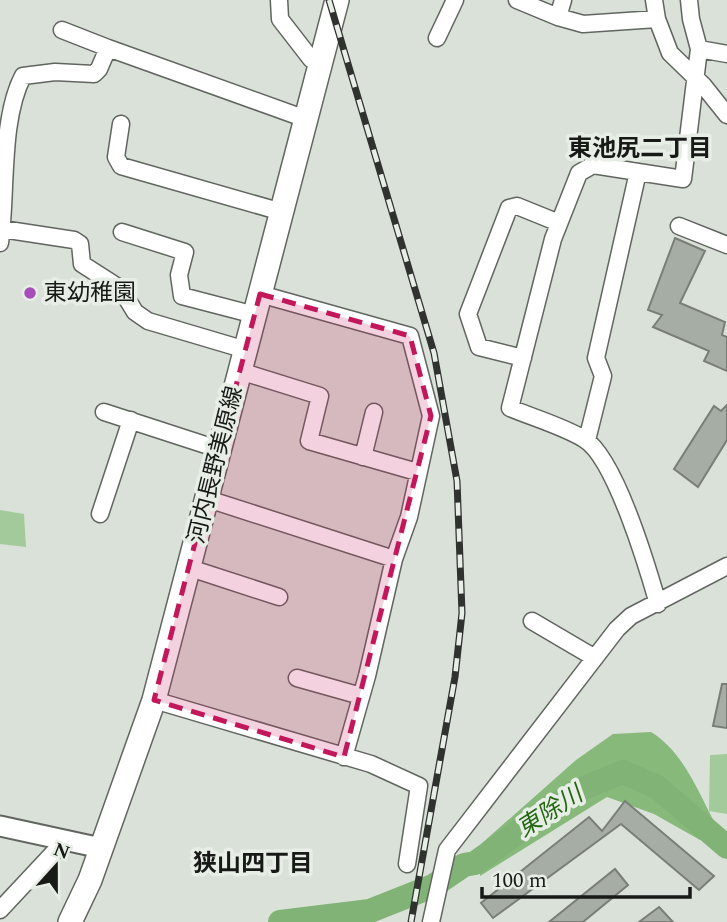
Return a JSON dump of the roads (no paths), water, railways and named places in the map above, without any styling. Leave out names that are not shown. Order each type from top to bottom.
[{"type":"main road","name":"河内長野美原線","points":[[70,922],[101,848],[154,700],[337,0]]},
{"type":"street","points":[[279,0],[280,19],[311,59],[321,62]]},
{"type":"street","points":[[437,37],[455,0]]},
{"type":"street","points":[[517,0],[558,18],[583,24],[657,19]]},
{"type":"street","points":[[558,18],[563,0]]},
{"type":"street","points":[[654,0],[657,19],[670,53],[696,78],[727,115]]},
{"type":"street","points":[[658,604],[640,541],[610,472],[587,440],[510,408],[559,223],[579,173],[593,165],[683,179],[699,49],[689,0]]},
{"type":"street","points":[[62,30],[306,119]]},
{"type":"street","points":[[108,48],[99,69],[93,74],[55,72],[23,76],[15,96],[2,178],[1,236],[74,240],[80,244],[82,264],[121,289],[135,312],[148,321],[320,396],[309,441],[417,472]]},
{"type":"street","points":[[699,49],[727,54]]},
{"type":"street","points":[[121,124],[116,156],[121,166],[282,212]]},
{"type":"street","points":[[587,440],[603,376],[596,358],[638,172]]},
{"type":"street","points":[[523,358],[479,348],[468,314],[509,208],[517,206],[559,223]]},
{"type":"street","points":[[679,226],[727,245]]},
{"type":"street","points":[[122,232],[185,252],[179,275],[182,296],[257,304],[410,335],[431,416],[409,517],[394,559],[344,757]]},
{"type":"street","points":[[104,412],[221,450]]},
{"type":"street","points":[[363,457],[374,412]]},
{"type":"street","points":[[100,514],[131,420]]},
{"type":"street","points":[[208,499],[394,559]]},
{"type":"street","points":[[431,922],[442,868],[452,844],[623,622],[727,566]]},
{"type":"street","points":[[190,568],[279,597]]},
{"type":"street","points":[[532,621],[595,658]]},
{"type":"street","points":[[298,678],[361,696]]},
{"type":"street","points":[[154,700],[371,764],[383,772],[419,786],[407,864]]},
{"type":"street","points":[[0,826],[101,848]]},
{"type":"street","points":[[0,910],[57,849],[58,840]]},
{"type":"waterway","name":"東除川","points":[[280,922],[370,911],[433,886],[464,865],[475,863],[574,792],[623,772],[657,787],[727,847]]},
{"type":"railway","points":[[329,0],[434,353],[457,481],[462,613],[455,677],[411,922]]},
{"type":"place","name":"東幼稚園","points":[[30,293]]},
{"type":"district","name":"東池尻二丁目","points":[[640,149]]},
{"type":"district","name":"狭山四丁目","points":[[253,864]]}]
